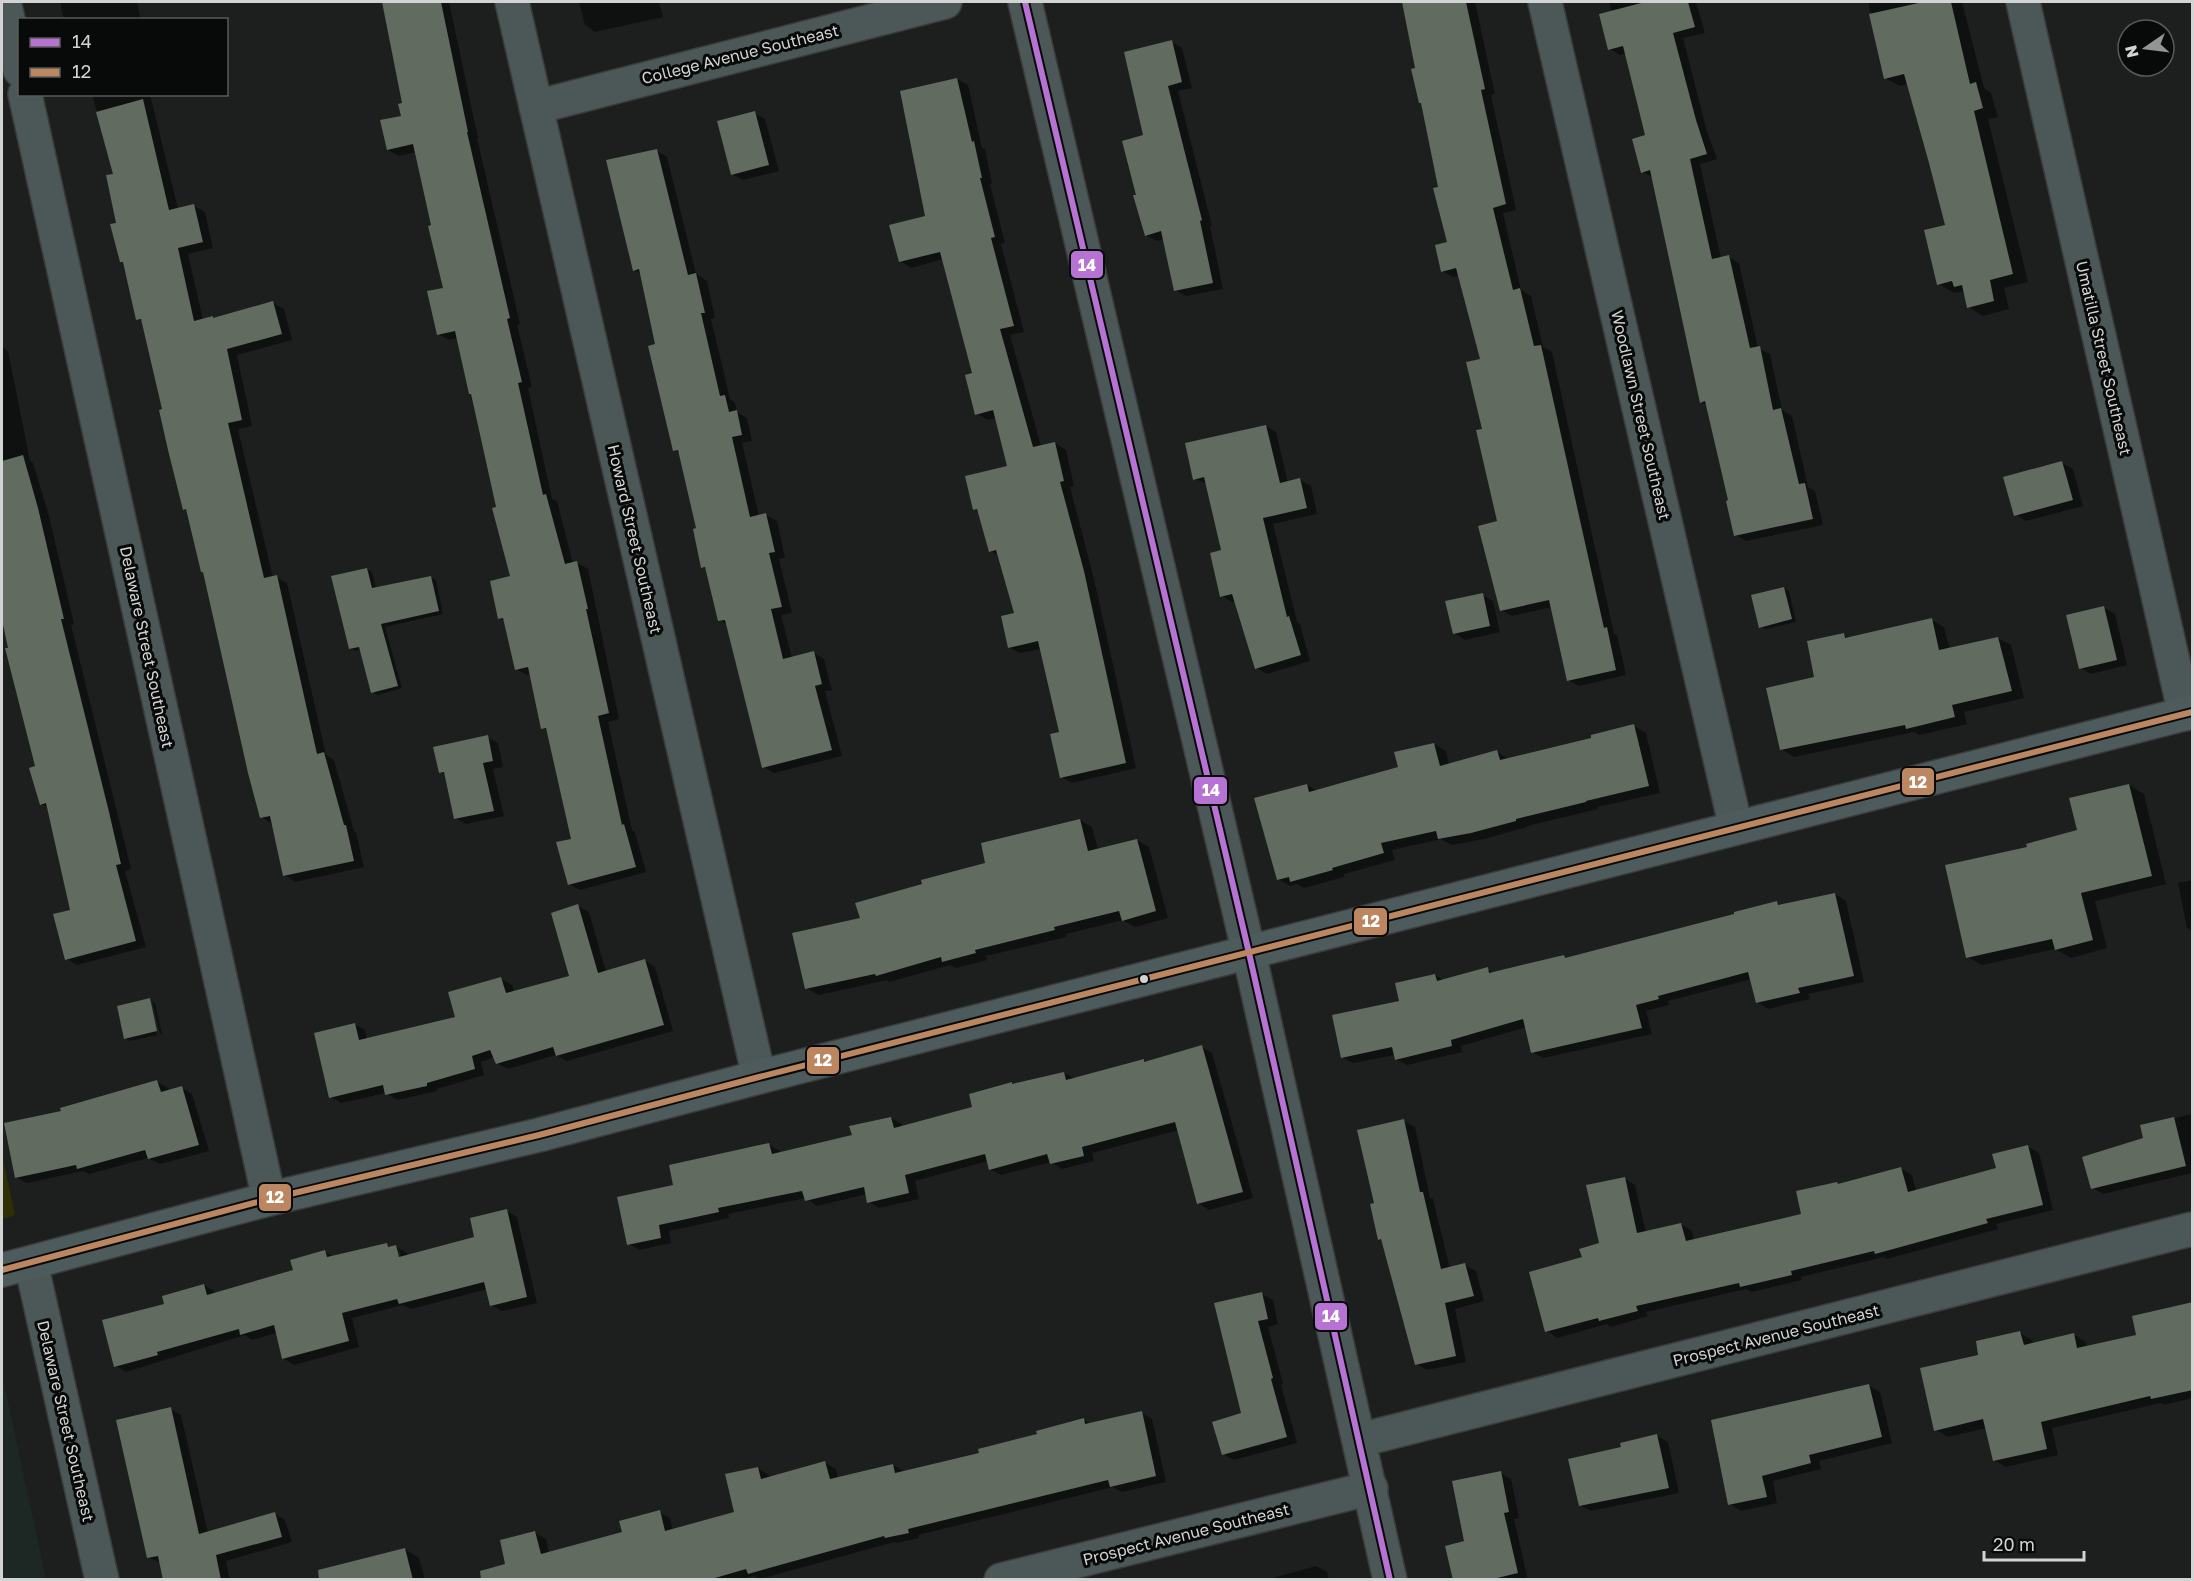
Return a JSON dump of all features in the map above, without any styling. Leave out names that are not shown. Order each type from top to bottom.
[{"type":"street","points":[[4,2],[18,62]]},
{"type":"street","name":"Howard Street Southeast","points":[[512,2],[759,1077]]},
{"type":"street","name":"College Avenue Southeast","points":[[536,107],[945,2]]},
{"type":"street","points":[[1025,2],[1249,953],[1390,1580]]},
{"type":"street","name":"Woodlawn Street Southeast","points":[[1545,2],[1736,828]]},
{"type":"street","name":"Umatilla Street Southeast","points":[[2023,2],[2189,713]]},
{"type":"street","name":"Delaware Street Southeast","points":[[25,96],[269,1199]]},
{"type":"street","points":[[16,1266],[269,1199],[538,1135],[2189,713]]},
{"type":"street","name":"Prospect Avenue Southeast","points":[[1360,1440],[2193,1229]]},
{"type":"street","name":"Delaware Street Southeast","points":[[16,1266],[102,1580]]},
{"type":"street","name":"Prospect Avenue Southeast","points":[[1001,1580],[1371,1488]]},
{"type":"shaded area","points":[[2,1155],[15,1215],[2,1219]]},
{"type":"shaded area","points":[[2,1374],[46,1579],[2,1579]]},
{"type":"building","points":[[382,2],[441,2],[467,132],[510,318],[507,319],[522,382],[518,383],[543,495],[546,494],[565,564],[577,561],[588,609],[586,609],[609,713],[598,716],[622,825],[624,824],[636,867],[568,885],[556,842],[571,839],[546,728],[541,729],[528,667],[515,670],[503,618],[498,619],[490,581],[510,576],[492,508],[496,507],[471,394],[469,394],[455,331],[437,335],[427,291],[443,288],[428,226],[431,225],[413,144],[387,150],[380,120],[401,116],[398,104],[402,103]]},
{"type":"building","points":[[1402,2],[1466,2],[1485,89],[1481,90],[1506,204],[1493,208],[1513,290],[1520,288],[1534,346],[1541,345],[1604,628],[1607,627],[1616,670],[1567,681],[1549,600],[1500,611],[1478,526],[1497,521],[1476,430],[1482,429],[1466,362],[1480,359],[1456,268],[1441,272],[1435,245],[1447,242],[1433,188],[1438,187],[1421,103],[1419,103],[1411,69],[1415,68]]},
{"type":"building","points":[[1645,2],[1688,2],[1695,27],[1673,33],[1707,154],[1690,159],[1712,259],[1729,255],[1750,348],[1760,346],[1773,410],[1781,408],[1799,484],[1805,483],[1813,519],[1734,536],[1705,401],[1700,403],[1650,170],[1641,173],[1632,139],[1645,135],[1623,46],[1608,50],[1599,14]]},
{"type":"building","points":[[1923,2],[1951,2],[1970,84],[1976,82],[1983,108],[1974,111],[2013,274],[1990,280],[1994,301],[1967,308],[1962,285],[1954,287],[1952,281],[1937,285],[1924,230],[1945,225],[1904,74],[1884,79],[1869,14]]},
{"type":"building","points":[[1172,40],[1182,82],[1168,86],[1202,220],[1200,221],[1213,283],[1174,291],[1161,231],[1145,236],[1133,195],[1136,195],[1122,141],[1143,135],[1124,52]]},
{"type":"building","points":[[957,78],[972,142],[974,141],[982,178],[980,178],[995,237],[991,238],[1014,326],[1000,329],[1033,447],[1055,442],[1064,481],[1060,482],[1084,571],[1126,763],[1060,778],[1050,734],[1059,732],[1038,641],[1008,648],[1001,616],[1014,613],[996,550],[989,552],[977,509],[973,510],[965,476],[1007,466],[993,410],[975,415],[965,375],[972,373],[940,252],[899,262],[889,225],[925,216],[900,91]]},
{"type":"building","points":[[143,99],[169,210],[194,204],[203,242],[178,248],[194,321],[273,301],[282,334],[227,349],[242,420],[228,423],[264,578],[277,575],[317,754],[324,752],[344,825],[346,825],[354,861],[283,876],[270,816],[260,818],[203,572],[201,572],[186,509],[183,510],[168,450],[159,410],[162,409],[141,319],[136,320],[123,262],[120,262],[110,224],[116,223],[106,175],[113,174],[96,112]]},
{"type":"building","points":[[755,111],[769,165],[731,175],[717,121]]},
{"type":"building","points":[[657,149],[688,275],[696,273],[705,313],[701,313],[720,396],[725,395],[729,412],[737,410],[742,435],[732,437],[750,517],[766,513],[775,552],[769,553],[782,607],[771,609],[783,659],[814,651],[822,684],[815,686],[832,750],[762,768],[725,620],[718,621],[705,567],[701,568],[693,529],[696,528],[678,450],[673,451],[648,346],[655,344],[639,269],[633,271],[606,160]]},
{"type":"building","points":[[1266,425],[1280,483],[1300,478],[1307,508],[1263,518],[1287,617],[1289,616],[1301,655],[1255,669],[1232,594],[1220,597],[1210,553],[1221,550],[1204,477],[1193,480],[1185,443]]},
{"type":"building","points":[[23,455],[38,508],[64,619],[61,619],[109,812],[121,864],[116,865],[136,941],[65,960],[53,914],[70,910],[46,803],[40,805],[29,768],[35,766],[5,648],[8,648],[2,620],[2,461]]},
{"type":"building","points":[[2062,461],[2073,500],[2014,516],[2003,477]]},
{"type":"building","points":[[367,568],[372,588],[431,576],[439,611],[381,624],[398,686],[371,693],[359,647],[349,649],[331,576]]},
{"type":"building","points":[[1784,587],[1792,619],[1759,628],[1751,595]]},
{"type":"building","points":[[1483,593],[1490,626],[1453,634],[1445,601]]},
{"type":"building","points":[[2104,606],[2117,660],[2079,669],[2066,615]]},
{"type":"building","points":[[1932,618],[1939,650],[1998,637],[2012,691],[1952,705],[1955,717],[1906,729],[1905,725],[1780,750],[1766,688],[1814,677],[1807,641],[1844,633],[1845,638]]},
{"type":"building","points":[[1634,724],[1649,786],[1516,819],[1516,821],[1471,833],[1438,839],[1436,831],[1381,843],[1384,853],[1290,882],[1289,877],[1277,880],[1254,798],[1307,784],[1309,792],[1398,767],[1394,752],[1434,743],[1440,766],[1497,750],[1500,760],[1591,738],[1591,735]]},
{"type":"building","points":[[488,735],[493,761],[483,763],[494,811],[454,819],[444,772],[439,773],[433,747]]},
{"type":"building","points":[[2129,784],[2152,876],[2081,893],[2093,940],[2055,950],[2052,939],[1966,958],[1945,865],[2027,847],[2026,844],[2077,830],[2069,798]]},
{"type":"building","points":[[1080,819],[1088,851],[1137,839],[1156,911],[1122,921],[1119,911],[1054,927],[1055,930],[975,950],[976,953],[942,962],[941,957],[876,976],[875,974],[805,989],[792,933],[860,918],[855,903],[922,884],[921,880],[985,863],[981,843]]},
{"type":"building","points":[[1835,893],[1854,976],[1798,988],[1800,993],[1756,1003],[1748,972],[1658,996],[1659,999],[1636,1005],[1642,1028],[1531,1053],[1523,1019],[1451,1040],[1452,1046],[1395,1060],[1392,1047],[1341,1058],[1332,1015],[1399,1001],[1395,983],[1435,974],[1437,981],[1488,967],[1489,973],[1564,955],[1565,958],[1777,901],[1778,905]]},
{"type":"building","points":[[578,904],[598,973],[645,959],[664,1025],[556,1056],[553,1047],[496,1064],[490,1050],[472,1056],[475,1069],[427,1083],[427,1086],[385,1095],[383,1085],[329,1098],[314,1033],[355,1023],[359,1040],[455,1017],[448,992],[501,977],[506,993],[569,976],[551,913]]},
{"type":"building","points":[[150,998],[157,1031],[124,1039],[117,1006]]},
{"type":"building","points":[[1202,1045],[1243,1192],[1197,1204],[1175,1122],[1082,1147],[1084,1156],[1050,1164],[1047,1154],[989,1170],[985,1154],[905,1175],[909,1193],[867,1203],[864,1187],[805,1201],[802,1191],[718,1208],[719,1212],[659,1225],[661,1238],[627,1245],[617,1197],[673,1185],[669,1165],[769,1143],[772,1154],[852,1135],[849,1126],[891,1117],[894,1128],[972,1107],[969,1094],[1012,1082],[1012,1084],[1064,1072],[1066,1080],[1144,1059],[1144,1062]]},
{"type":"building","points":[[157,1080],[161,1092],[182,1086],[199,1145],[148,1159],[145,1150],[77,1169],[76,1165],[15,1178],[4,1123],[61,1111],[60,1108]]},
{"type":"building","points":[[2174,1117],[2186,1166],[2091,1189],[2082,1157],[2143,1138],[2140,1125]]},
{"type":"building","points":[[1404,1119],[1420,1192],[1423,1192],[1441,1269],[1465,1263],[1474,1296],[1445,1303],[1456,1356],[1415,1365],[1381,1239],[1378,1240],[1370,1204],[1374,1203],[1357,1130]]},
{"type":"building","points":[[2028,1145],[2043,1205],[1986,1219],[1988,1223],[1875,1254],[1874,1251],[1791,1271],[1792,1275],[1740,1287],[1739,1283],[1636,1306],[1638,1311],[1599,1321],[1598,1318],[1545,1332],[1529,1272],[1582,1257],[1579,1249],[1599,1243],[1586,1185],[1625,1177],[1637,1233],[1681,1223],[1686,1241],[1801,1214],[1796,1191],[1837,1182],[1838,1184],[1901,1167],[1908,1192],[1996,1168],[1992,1154]]},
{"type":"building","points":[[507,1209],[527,1297],[490,1306],[484,1282],[399,1304],[397,1299],[342,1313],[349,1341],[282,1359],[274,1325],[240,1335],[239,1329],[157,1352],[158,1355],[114,1367],[102,1320],[164,1304],[162,1296],[204,1284],[207,1295],[293,1270],[290,1260],[325,1250],[327,1257],[387,1243],[388,1247],[396,1245],[399,1257],[474,1237],[470,1218]]},
{"type":"building","points":[[1262,1292],[1268,1319],[1258,1321],[1287,1437],[1222,1455],[1212,1422],[1241,1413],[1214,1303]]},
{"type":"building","points":[[2193,1302],[2193,1390],[2151,1399],[2150,1396],[2041,1422],[2047,1449],[1993,1461],[1983,1419],[1934,1431],[1920,1368],[1978,1355],[1976,1341],[2020,1331],[2024,1345],[2074,1333],[2077,1348],[2136,1335],[2132,1316]]},
{"type":"building","points":[[1869,1384],[1882,1437],[1809,1455],[1811,1463],[1762,1476],[1767,1497],[1728,1505],[1711,1420]]},
{"type":"building","points":[[171,1407],[199,1534],[275,1512],[282,1537],[216,1555],[221,1580],[163,1580],[158,1556],[147,1558],[116,1420]]},
{"type":"building","points":[[1142,1411],[1156,1476],[1110,1487],[1108,1480],[908,1529],[909,1533],[885,1538],[884,1536],[748,1574],[746,1569],[708,1580],[481,1580],[480,1571],[505,1564],[500,1540],[535,1531],[541,1554],[622,1532],[619,1521],[660,1510],[665,1531],[734,1512],[725,1474],[758,1467],[761,1479],[825,1461],[830,1479],[893,1464],[895,1473],[979,1453],[978,1449],[1037,1434],[1036,1431],[1084,1418],[1085,1424]]},
{"type":"building","points":[[1657,1434],[1669,1488],[1579,1506],[1568,1459],[1621,1447],[1620,1443]]},
{"type":"building","points":[[1501,1471],[1509,1512],[1504,1513],[1518,1573],[1489,1580],[1453,1580],[1445,1546],[1464,1541],[1452,1481]]},
{"type":"building","points":[[405,1548],[413,1580],[319,1580],[318,1570]]},
{"type":"transit line","name":"14","points":[[1025,2],[1249,953],[1390,1580]]},
{"type":"transit line","name":"12","points":[[2,1270],[269,1199],[539,1135],[2192,712]]}]
